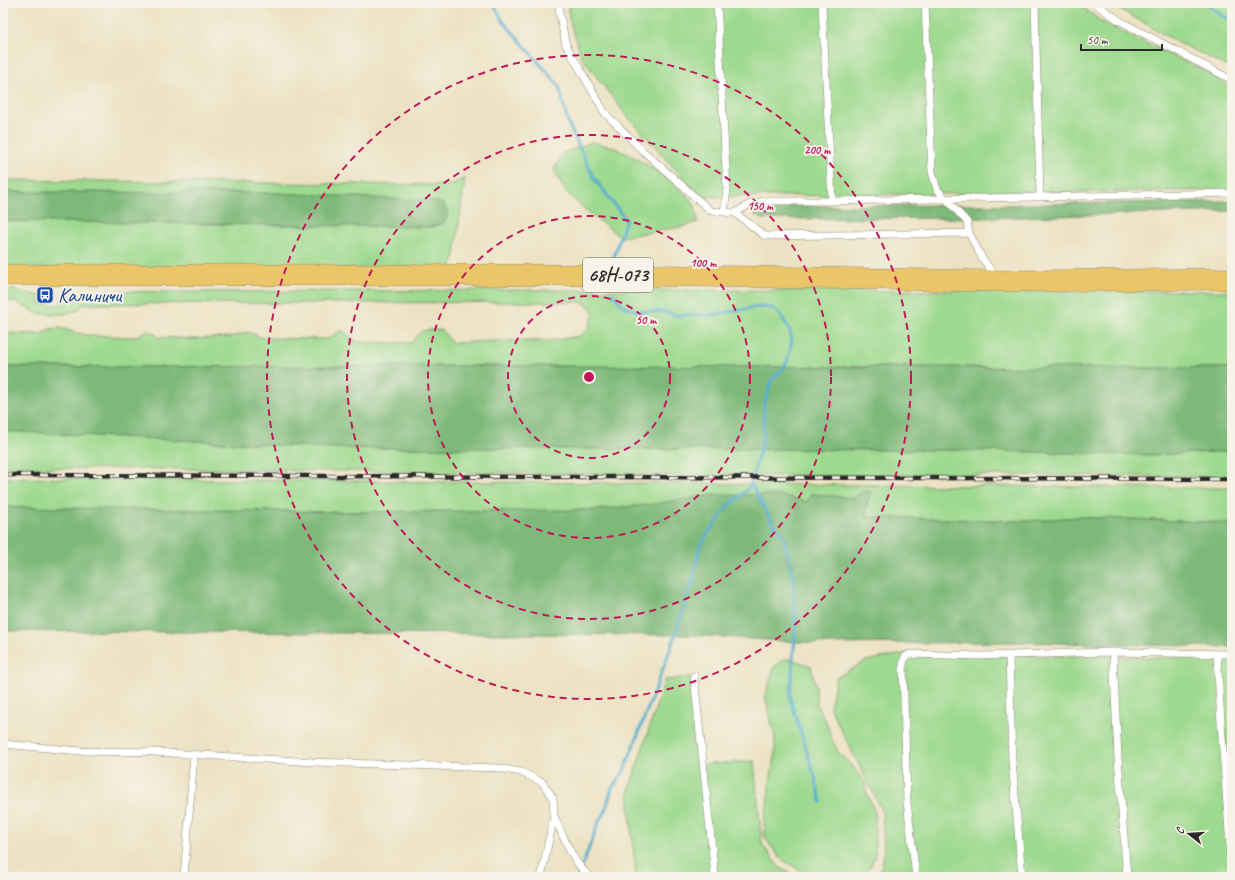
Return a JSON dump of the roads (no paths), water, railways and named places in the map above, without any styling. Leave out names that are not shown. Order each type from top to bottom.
[{"type":"main road","name":"68Н-073","points":[[3,275],[625,275],[999,281],[1232,279]]},
{"type":"lane","points":[[560,3],[559,12],[566,45],[605,113],[642,150],[711,211],[735,213],[765,236],[969,233]]},
{"type":"lane","points":[[716,3],[728,189],[724,212]]},
{"type":"lane","points":[[822,3],[832,201]]},
{"type":"lane","points":[[925,3],[932,172],[937,189],[967,222],[969,233],[982,258],[999,281]]},
{"type":"lane","points":[[1035,3],[1040,196]]},
{"type":"lane","points":[[1094,3],[1120,21],[1232,80]]},
{"type":"lane","points":[[735,213],[750,204],[766,201],[1232,193]]},
{"type":"lane","points":[[1113,652],[1118,758],[1127,877]]},
{"type":"lane","points":[[916,877],[907,802],[904,660],[909,654],[982,656],[1113,652],[1232,654]]},
{"type":"lane","points":[[1217,654],[1232,872]]},
{"type":"lane","points":[[1010,655],[1012,760],[1022,877]]},
{"type":"lane","points":[[694,676],[715,877]]},
{"type":"lane","points":[[3,744],[81,751],[154,752],[314,762],[498,768],[521,772],[542,782],[553,798],[554,816],[541,877]]},
{"type":"lane","points":[[184,877],[194,754]]},
{"type":"lane","points":[[554,816],[581,870],[590,877]]},
{"type":"waterway","points":[[493,3],[503,21],[559,86],[568,123],[594,178],[626,220],[613,259]]},
{"type":"waterway","points":[[1205,3],[1223,16],[1232,20]]},
{"type":"waterway","points":[[578,877],[599,821],[605,812],[612,788],[624,771],[672,645],[694,576],[700,545],[728,506],[745,492],[751,484],[763,438],[764,404],[773,378],[783,369],[787,362],[792,341],[789,328],[778,312],[771,308],[757,307],[712,315],[674,315],[667,312],[638,311],[623,306],[613,294]]},
{"type":"waterway","points":[[751,484],[772,522],[784,537],[793,577],[796,624],[790,698],[815,777],[821,802]]},
{"type":"railway","points":[[3,475],[1232,479]]},
{"type":"place","name":"Калиничи","points":[[45,295]]}]
